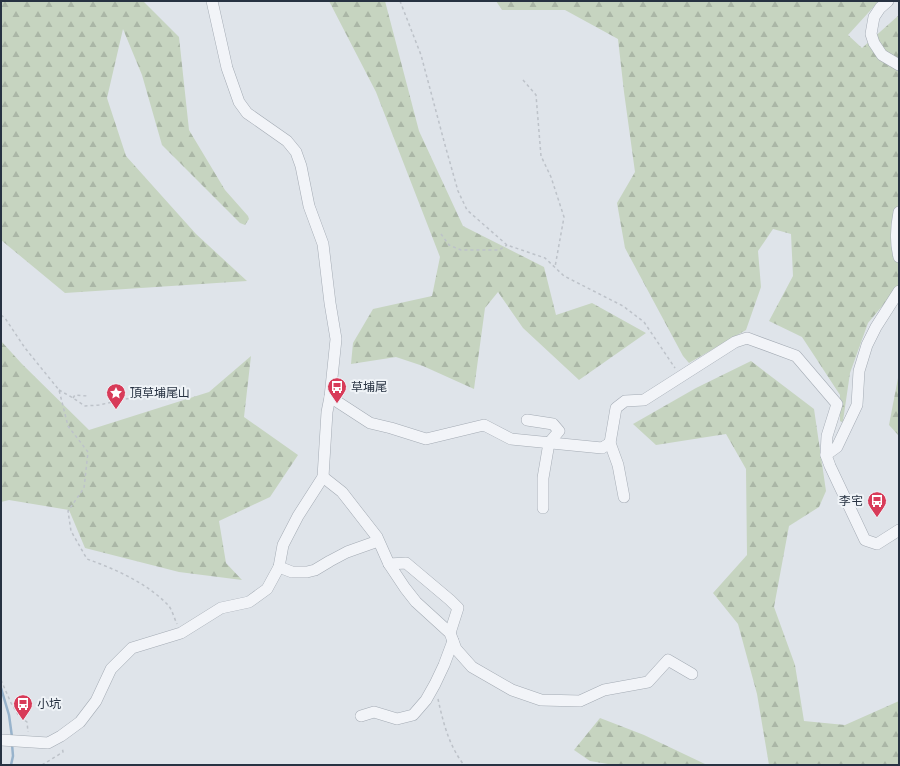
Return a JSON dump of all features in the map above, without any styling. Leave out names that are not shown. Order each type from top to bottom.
[{"type":"street","points":[[3,741],[48,743],[61,736],[80,722],[96,702],[111,669],[132,648],[181,633],[221,608],[249,602],[267,589],[278,567],[283,545],[298,516],[322,477],[336,339],[323,244],[310,206],[301,166],[296,152],[287,141],[246,113],[238,102],[227,68],[212,1]]},
{"type":"street","points":[[888,1],[880,8],[874,17],[871,34],[874,44],[882,55],[899,65]]},
{"type":"street","points":[[899,212],[896,224],[899,257]]},
{"type":"street","points":[[826,455],[836,447],[857,405],[859,371],[867,345],[876,327],[899,291]]},
{"type":"street","points":[[624,497],[618,465],[610,443],[616,408],[625,401],[644,400],[735,342],[747,338],[796,356],[837,404],[827,436],[826,455],[865,540],[878,544],[899,530]]},
{"type":"street","points":[[330,397],[370,423],[426,439],[484,425],[511,439],[602,448],[610,443]]},
{"type":"street","points":[[527,420],[553,424],[559,431],[549,443],[544,478],[543,508]]},
{"type":"street","points":[[322,477],[342,492],[376,537],[389,564],[405,588],[416,602],[451,637],[456,649],[472,668],[512,690],[541,700],[580,701],[604,690],[648,682],[668,660],[692,674]]},
{"type":"street","points":[[278,567],[292,572],[307,572],[316,570],[347,552],[378,541]]},
{"type":"street","points":[[361,716],[374,712],[397,718],[413,715],[426,700],[444,665],[458,608],[406,564],[389,564]]},
{"type":"path","points":[[400,1],[420,55],[458,191],[467,210],[507,245],[545,258],[564,276],[623,306],[644,322],[680,377]]},
{"type":"path","points":[[523,80],[536,95],[541,156],[551,177],[564,217],[555,267]]},
{"type":"path","points":[[442,234],[449,245],[461,250],[499,250],[507,245]]},
{"type":"path","points":[[1,315],[6,318],[25,348],[59,390],[85,406],[99,405],[135,397]]},
{"type":"path","points":[[59,390],[68,426],[88,452],[84,488],[68,511],[71,531],[87,559],[108,567],[147,587],[169,606],[181,633]]},
{"type":"path","points":[[73,398],[75,395],[88,396]]},
{"type":"path","points":[[1,680],[11,703],[19,716],[27,722],[28,733]]},
{"type":"path","points":[[435,684],[450,742],[458,758],[464,765]]},
{"type":"path","points":[[42,765],[63,752],[61,736]]},
{"type":"green space","points":[[1,1],[143,1],[179,37],[189,130],[225,190],[248,216],[249,219],[245,225],[240,223],[162,145],[142,75],[123,29],[107,98],[126,156],[196,234],[247,281],[65,293],[1,240]]},
{"type":"green space","points":[[329,1],[385,1],[419,131],[463,226],[544,267],[556,315],[592,303],[646,333],[579,380],[523,328],[498,292],[485,308],[474,389],[423,366],[396,357],[351,364],[353,343],[373,309],[432,296],[440,257],[376,92]]},
{"type":"green space","points":[[496,1],[879,1],[848,35],[862,48],[899,15],[899,286],[868,323],[850,373],[842,422],[840,421],[840,395],[802,337],[769,321],[793,276],[791,234],[773,229],[758,251],[761,287],[746,330],[689,363],[683,356],[625,248],[617,203],[635,172],[618,39],[565,10],[502,10]]},
{"type":"green space","points":[[1,341],[22,364],[89,430],[209,392],[251,356],[244,417],[298,455],[270,497],[219,521],[226,563],[242,580],[179,572],[85,548],[69,510],[9,500],[1,502]]},
{"type":"green space","points":[[751,361],[814,409],[826,491],[819,507],[789,526],[774,607],[795,665],[804,721],[845,725],[899,701],[899,765],[769,765],[757,694],[738,624],[713,593],[747,555],[746,469],[726,434],[656,445],[633,424],[696,388]]},
{"type":"green space","points":[[899,378],[899,436],[889,425]]},
{"type":"green space","points":[[600,718],[644,735],[705,765],[614,765],[590,761],[574,750]]},
{"type":"waterway","points":[[1,688],[9,715],[12,737]]},
{"type":"waterway","points":[[11,765],[13,756],[12,744]]},
{"type":"place","name":"草埔尾","points":[[337,404]]},
{"type":"place","name":"頂草埔尾山","points":[[116,410]]},
{"type":"place","name":"李宅","points":[[877,518]]},
{"type":"place","name":"小坑","points":[[23,721]]}]
